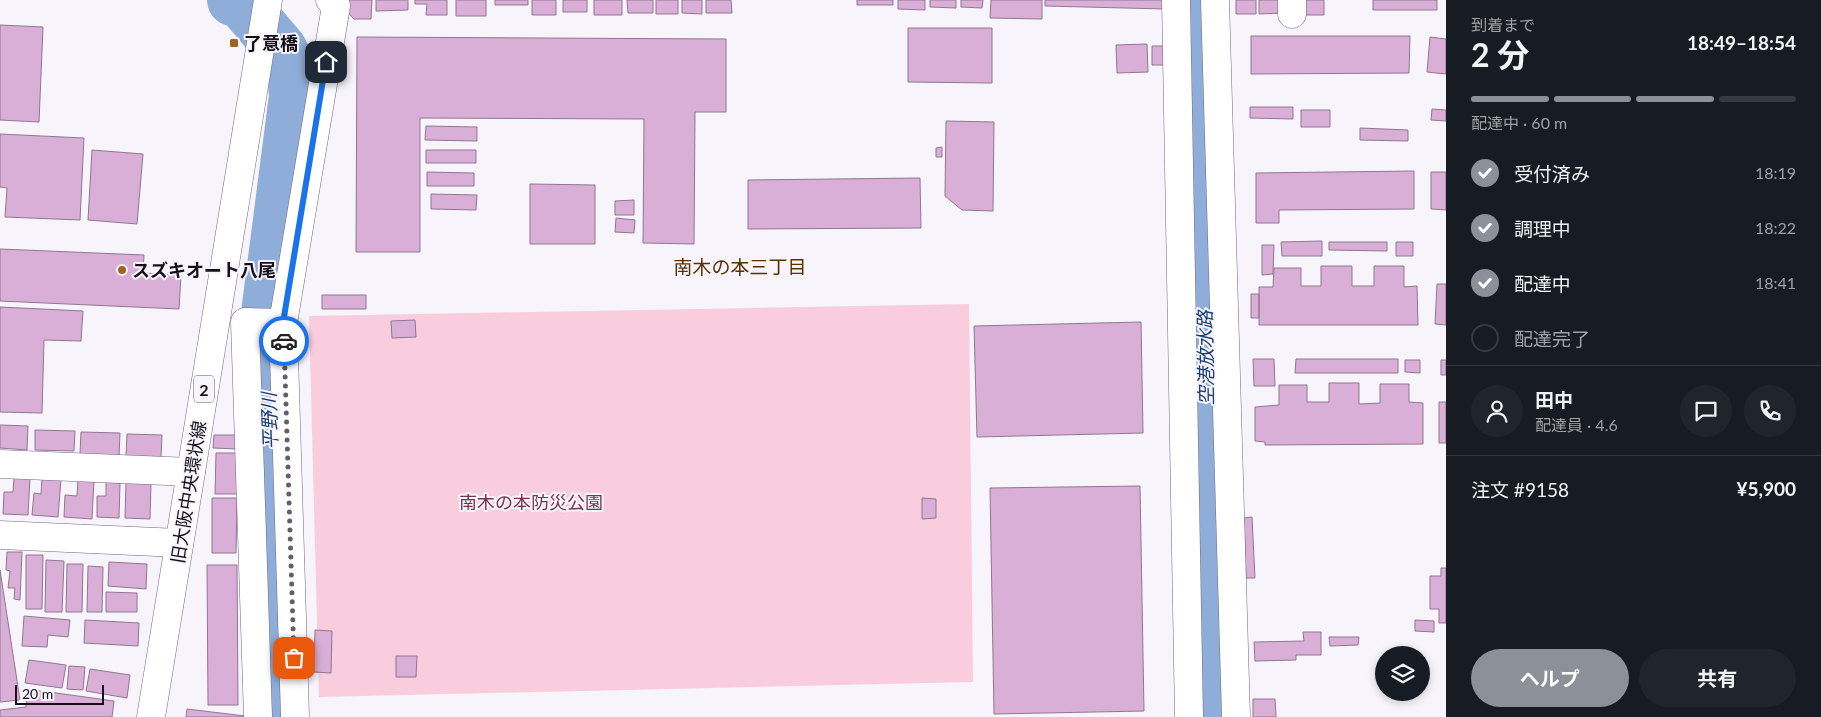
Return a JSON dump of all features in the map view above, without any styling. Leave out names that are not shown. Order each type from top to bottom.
[{"type":"street","name":"旧大阪中央環状線","points":[[151,717],[268,0]]},
{"type":"street","points":[[295,717],[283,323],[336,6],[330,0]]},
{"type":"street","points":[[1176,0],[1189,717]]},
{"type":"street","points":[[1215,0],[1236,717]]},
{"type":"street","points":[[258,717],[245,322],[283,323]]},
{"type":"street","points":[[0,464],[191,472]]},
{"type":"street","points":[[0,536],[179,544]]},
{"type":"green space","name":"南木の本防災公園","points":[[969,304],[973,682],[319,697],[309,316]]},
{"type":"building","points":[[336,0],[372,0],[371,19],[354,19]]},
{"type":"building","points":[[376,0],[408,0],[408,10],[376,11]]},
{"type":"building","points":[[415,0],[447,0],[447,15],[426,15],[427,4],[415,4]]},
{"type":"building","points":[[456,0],[486,0],[486,16],[456,16]]},
{"type":"building","points":[[495,0],[528,0],[528,5],[495,5]]},
{"type":"building","points":[[532,0],[556,0],[556,15],[532,15]]},
{"type":"building","points":[[563,0],[587,0],[587,12],[563,12]]},
{"type":"building","points":[[594,0],[622,0],[622,15],[594,15]]},
{"type":"building","points":[[627,0],[653,0],[653,13],[628,13]]},
{"type":"building","points":[[656,0],[678,0],[678,14],[656,14]]},
{"type":"building","points":[[682,0],[702,0],[702,14],[682,13]]},
{"type":"building","points":[[706,0],[731,0],[732,13],[706,13]]},
{"type":"building","points":[[857,0],[893,0],[893,5],[857,5]]},
{"type":"building","points":[[898,0],[925,0],[925,10],[898,9]]},
{"type":"building","points":[[930,0],[956,0],[956,8],[930,7]]},
{"type":"building","points":[[961,0],[983,0],[982,8],[961,7]]},
{"type":"building","points":[[991,0],[1042,0],[1042,19],[990,18]]},
{"type":"building","points":[[1045,0],[1165,0],[1165,9],[1045,6]]},
{"type":"building","points":[[1236,0],[1256,0],[1256,14],[1236,14]]},
{"type":"building","points":[[1259,0],[1283,0],[1283,13],[1259,14]]},
{"type":"building","points":[[1300,0],[1324,0],[1324,15],[1299,15]]},
{"type":"building","points":[[1373,0],[1437,0],[1437,10],[1373,10]]},
{"type":"building","points":[[0,25],[43,27],[39,122],[0,120]]},
{"type":"building","points":[[908,28],[992,28],[992,83],[908,82]]},
{"type":"building","points":[[1251,36],[1410,36],[1409,73],[1251,74]]},
{"type":"building","points":[[357,37],[726,39],[726,112],[695,112],[694,244],[643,243],[644,119],[420,118],[420,252],[356,252]]},
{"type":"building","points":[[1430,37],[1446,39],[1446,74],[1427,72]]},
{"type":"building","points":[[1147,44],[1148,72],[1117,73],[1116,45]]},
{"type":"building","points":[[1152,46],[1164,46],[1164,65],[1152,65]]},
{"type":"building","points":[[1250,107],[1293,107],[1293,119],[1250,118]]},
{"type":"building","points":[[1432,109],[1446,110],[1446,121],[1431,120]]},
{"type":"building","points":[[1301,110],[1330,110],[1330,127],[1301,127]]},
{"type":"building","points":[[946,121],[994,122],[993,211],[962,210],[945,196]]},
{"type":"building","points":[[426,126],[477,127],[477,141],[425,140]]},
{"type":"building","points":[[1360,128],[1408,130],[1408,141],[1360,140]]},
{"type":"building","points":[[0,134],[84,138],[80,220],[5,217],[7,188],[0,187]]},
{"type":"building","points":[[942,147],[942,157],[936,157],[936,148]]},
{"type":"building","points":[[92,150],[143,154],[137,224],[88,220]]},
{"type":"building","points":[[426,150],[476,150],[476,163],[426,163]]},
{"type":"building","points":[[1414,171],[1414,209],[1279,210],[1279,223],[1256,223],[1256,173]]},
{"type":"building","points":[[427,172],[474,173],[474,186],[427,186]]},
{"type":"building","points":[[1431,172],[1446,172],[1446,210],[1431,209]]},
{"type":"building","points":[[920,178],[921,228],[748,229],[748,180]]},
{"type":"building","points":[[530,184],[595,185],[595,244],[530,244]]},
{"type":"building","points":[[431,194],[477,195],[476,210],[431,209]]},
{"type":"building","points":[[634,200],[634,215],[615,215],[615,201]]},
{"type":"building","points":[[616,218],[635,220],[634,233],[615,232]]},
{"type":"building","points":[[1322,241],[1322,256],[1282,256],[1281,242]]},
{"type":"building","points":[[1329,242],[1387,242],[1387,251],[1329,250]]},
{"type":"building","points":[[1396,242],[1413,242],[1413,256],[1396,256]]},
{"type":"building","points":[[1262,245],[1274,245],[1273,274],[1262,275]]},
{"type":"building","points":[[0,249],[144,255],[143,273],[181,275],[179,309],[0,301]]},
{"type":"building","points":[[1321,266],[1352,266],[1352,286],[1374,286],[1374,266],[1404,266],[1404,287],[1417,286],[1418,325],[1259,325],[1259,287],[1273,287],[1274,268],[1301,268],[1301,286],[1321,286]]},
{"type":"building","points":[[1437,284],[1446,284],[1446,325],[1435,324]]},
{"type":"building","points":[[1251,294],[1259,294],[1259,318],[1251,318]]},
{"type":"building","points":[[322,295],[366,295],[366,309],[322,309]]},
{"type":"building","points":[[0,307],[83,311],[81,341],[44,340],[42,413],[0,412]]},
{"type":"building","points":[[415,320],[416,337],[392,338],[391,321]]},
{"type":"building","points":[[1141,322],[1143,433],[977,437],[974,326]]},
{"type":"building","points":[[1253,359],[1274,359],[1275,386],[1254,386]]},
{"type":"building","points":[[1296,359],[1398,359],[1398,373],[1295,373]]},
{"type":"building","points":[[1405,360],[1420,360],[1420,373],[1405,372]]},
{"type":"building","points":[[1441,360],[1446,360],[1446,375],[1441,375]]},
{"type":"building","points":[[1329,383],[1359,383],[1359,404],[1380,403],[1380,384],[1409,384],[1409,402],[1423,403],[1423,444],[1265,445],[1265,442],[1255,441],[1255,407],[1279,405],[1279,385],[1307,385],[1307,402],[1329,402]]},
{"type":"building","points":[[1439,402],[1446,402],[1446,443],[1439,443]]},
{"type":"building","points":[[0,425],[28,426],[27,450],[0,448]]},
{"type":"building","points":[[35,430],[75,431],[74,451],[35,450]]},
{"type":"building","points":[[81,432],[120,433],[119,456],[80,454]]},
{"type":"building","points":[[127,434],[162,435],[161,457],[126,456]]},
{"type":"building","points":[[214,435],[239,435],[239,449],[213,448]]},
{"type":"building","points":[[216,453],[239,453],[239,494],[215,494]]},
{"type":"building","points":[[14,477],[30,478],[28,515],[3,514],[4,492],[13,492]]},
{"type":"building","points":[[42,477],[61,479],[58,517],[32,515],[34,493],[41,494]]},
{"type":"building","points":[[78,479],[94,480],[92,519],[64,517],[65,495],[77,496]]},
{"type":"building","points":[[106,482],[120,483],[119,518],[97,517],[97,496],[106,496]]},
{"type":"building","points":[[126,482],[151,483],[150,519],[125,518]]},
{"type":"building","points":[[1140,486],[1144,711],[994,714],[990,488]]},
{"type":"building","points":[[212,498],[237,498],[236,553],[212,553]]},
{"type":"building","points":[[922,498],[936,499],[936,518],[922,519]]},
{"type":"building","points":[[1252,517],[1255,578],[1246,578],[1244,518]]},
{"type":"building","points":[[7,552],[22,552],[20,600],[14,599],[15,588],[8,588],[10,571],[6,570]]},
{"type":"building","points":[[26,555],[43,555],[42,609],[26,609]]},
{"type":"building","points":[[46,560],[64,561],[62,612],[45,612]]},
{"type":"building","points":[[109,562],[147,564],[146,589],[108,586]]},
{"type":"building","points":[[67,564],[83,564],[82,612],[66,612]]},
{"type":"building","points":[[207,565],[237,565],[238,705],[208,705]]},
{"type":"building","points":[[88,566],[103,567],[102,612],[87,612]]},
{"type":"building","points":[[1441,568],[1446,568],[1446,623],[1439,623],[1439,609],[1430,609],[1430,576],[1441,576]]},
{"type":"building","points":[[0,570],[20,700],[0,702]]},
{"type":"building","points":[[106,592],[137,593],[137,612],[106,612]]},
{"type":"building","points":[[24,616],[70,620],[68,637],[48,635],[47,647],[22,646]]},
{"type":"building","points":[[85,620],[139,623],[138,646],[84,643]]},
{"type":"building","points":[[1415,620],[1434,621],[1434,632],[1415,631]]},
{"type":"building","points":[[315,630],[332,631],[331,673],[314,672]]},
{"type":"building","points":[[1303,632],[1321,632],[1321,655],[1296,655],[1296,660],[1255,661],[1254,642],[1304,641]]},
{"type":"building","points":[[1329,637],[1359,637],[1358,645],[1330,646]]},
{"type":"building","points":[[396,656],[417,656],[416,677],[396,677]]},
{"type":"building","points":[[29,660],[66,665],[62,688],[25,683]]},
{"type":"building","points":[[69,666],[85,667],[83,690],[67,689]]},
{"type":"building","points":[[90,669],[130,675],[127,698],[86,691]]},
{"type":"building","points":[[27,689],[114,701],[112,717],[0,717],[0,710],[26,707]]},
{"type":"building","points":[[1253,699],[1275,699],[1276,717],[1253,717]]},
{"type":"building","points":[[187,709],[245,716],[245,717],[186,717]]},
{"type":"waterway","name":"平野川","points":[[233,0],[242,3],[281,49],[293,73],[295,96],[266,321],[277,717]]},
{"type":"waterway","name":"空港放水路","points":[[1197,0],[1214,717]]},
{"type":"way so far","points":[[284,341],[294,658]]},
{"type":"place","name":"了意橋","points":[[234,43]]},
{"type":"place","name":"スズキオート八尾","points":[[122,270]]},
{"type":"district","name":"南木の本三丁目","points":[[740,266]]},
{"type":"route","points":[[284,341],[283,323],[326,62]]}]
